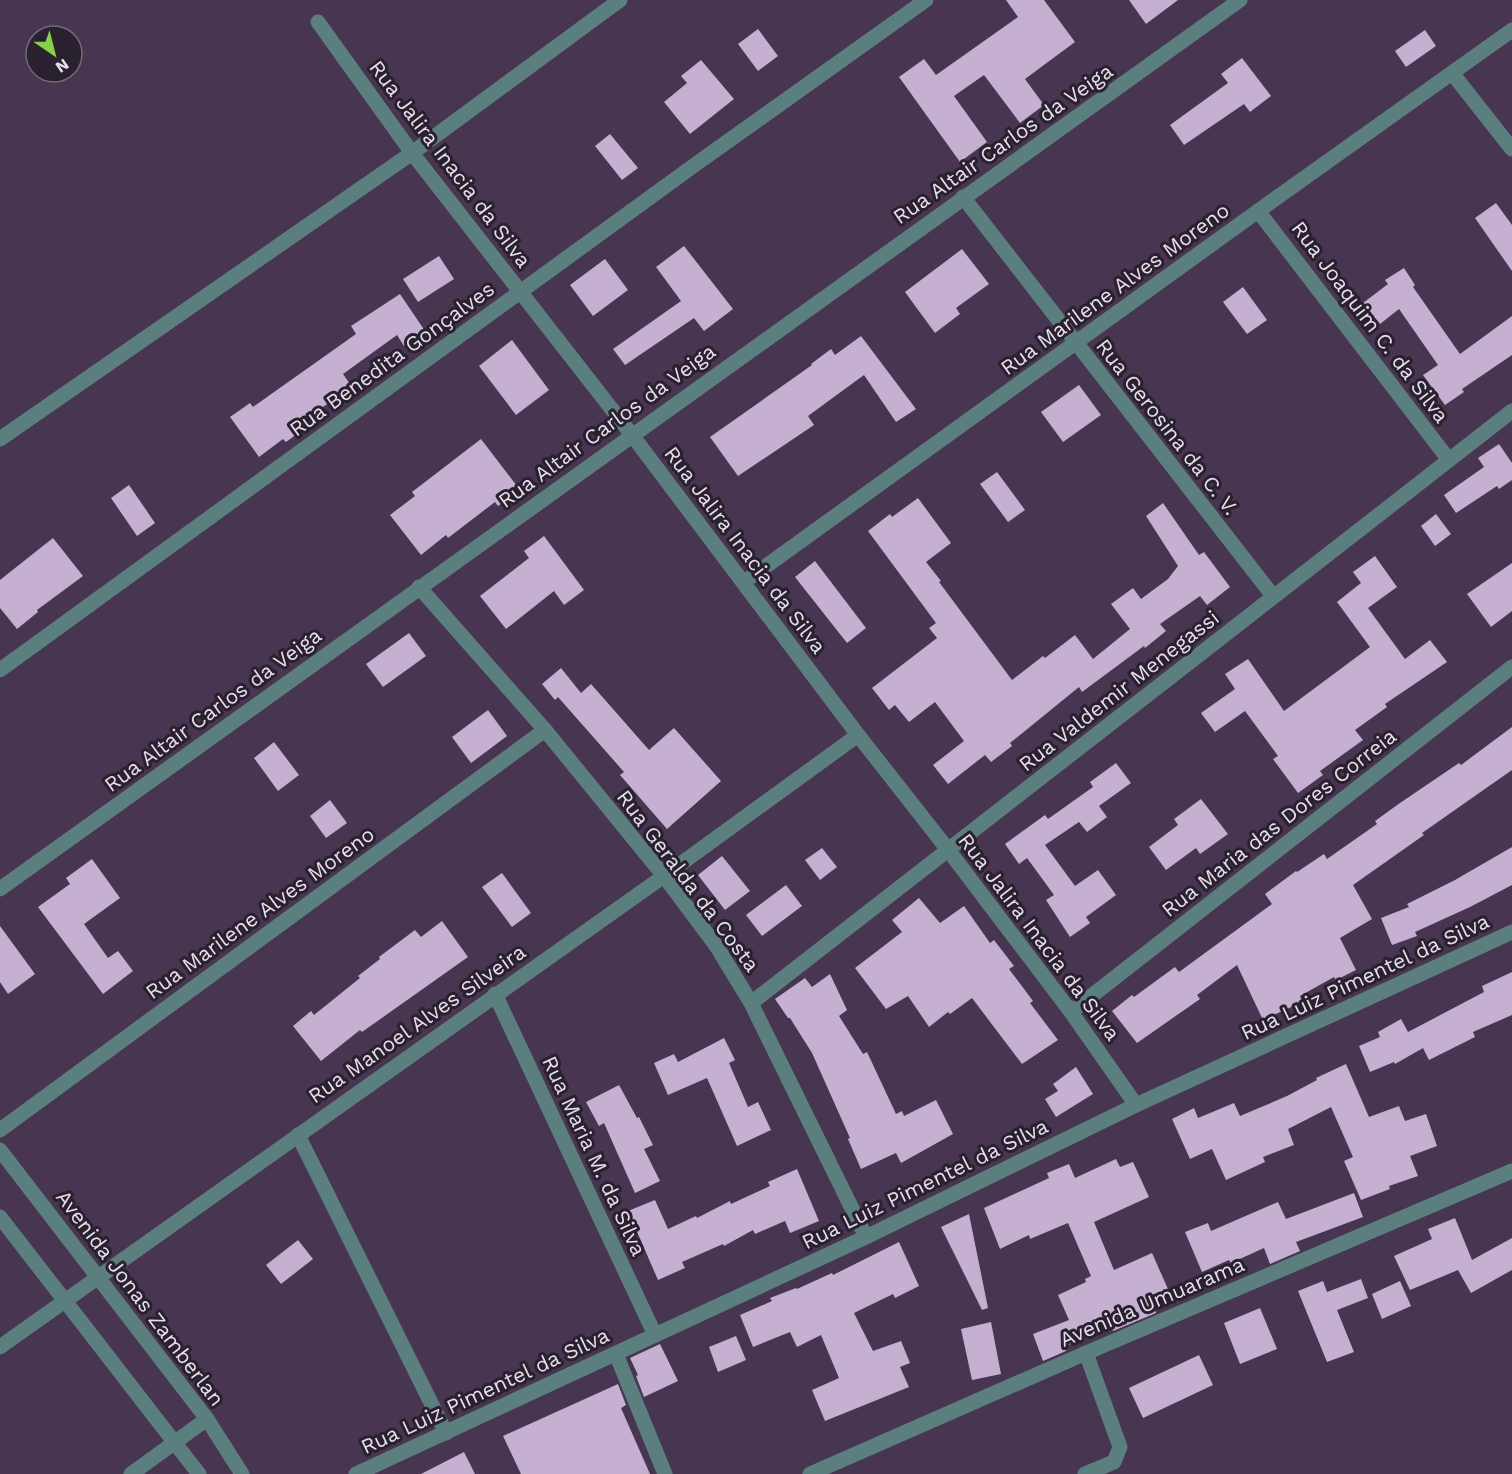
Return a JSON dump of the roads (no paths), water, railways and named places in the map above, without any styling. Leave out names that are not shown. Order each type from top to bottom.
[{"type":"street","points":[[0,439],[412,153],[620,0]]},
{"type":"street","name":"Rua Benedita Gonçalves","points":[[0,670],[926,0]]},
{"type":"street","name":"Rua Altair Carlos da Veiga","points":[[0,888],[1240,0]]},
{"type":"street","name":"Rua Jalira Inacia da Silva","points":[[318,22],[412,153],[632,435],[1071,1012],[1136,1106]]},
{"type":"street","name":"Rua Marilene Alves Moreno","points":[[744,582],[1512,30]]},
{"type":"street","points":[[1452,73],[1512,149]]},
{"type":"street","name":"Rua Gerosina da C. V.","points":[[963,197],[1273,596]]},
{"type":"street","name":"Rua Joaquim C. da Silva","points":[[1258,211],[1449,460]]},
{"type":"street","name":"Rua Valdemir Menegassi","points":[[752,1003],[1512,411]]},
{"type":"street","name":"Rua Geralda da Costa","points":[[419,587],[545,730],[664,876],[717,947],[752,1003],[866,1237]]},
{"type":"street","name":"Rua Maria das Dores Correia","points":[[1071,1012],[1512,667]]},
{"type":"street","name":"Rua Marilene Alves Moreno","points":[[0,1130],[545,730]]},
{"type":"street","name":"Rua Manoel Alves Silveira","points":[[0,1347],[664,876],[858,735]]},
{"type":"street","name":"Rua Luiz Pimentel da Silva","points":[[356,1474],[866,1237],[1136,1106],[1512,932]]},
{"type":"street","name":"Rua Maria M. da Silva","points":[[495,994],[655,1335]]},
{"type":"street","points":[[298,1135],[446,1433]]},
{"type":"street","name":"Avenida Jonas Zamberlan","points":[[0,1150],[207,1419],[242,1474]]},
{"type":"street","name":"Avenida Umuarama","points":[[810,1474],[1512,1171]]},
{"type":"street","points":[[0,1217],[199,1474]]},
{"type":"street","points":[[1085,1474],[1114,1462],[1120,1447],[1086,1353]]},
{"type":"street","points":[[616,1354],[665,1474]]},
{"type":"street","points":[[131,1474],[207,1419]]}]
